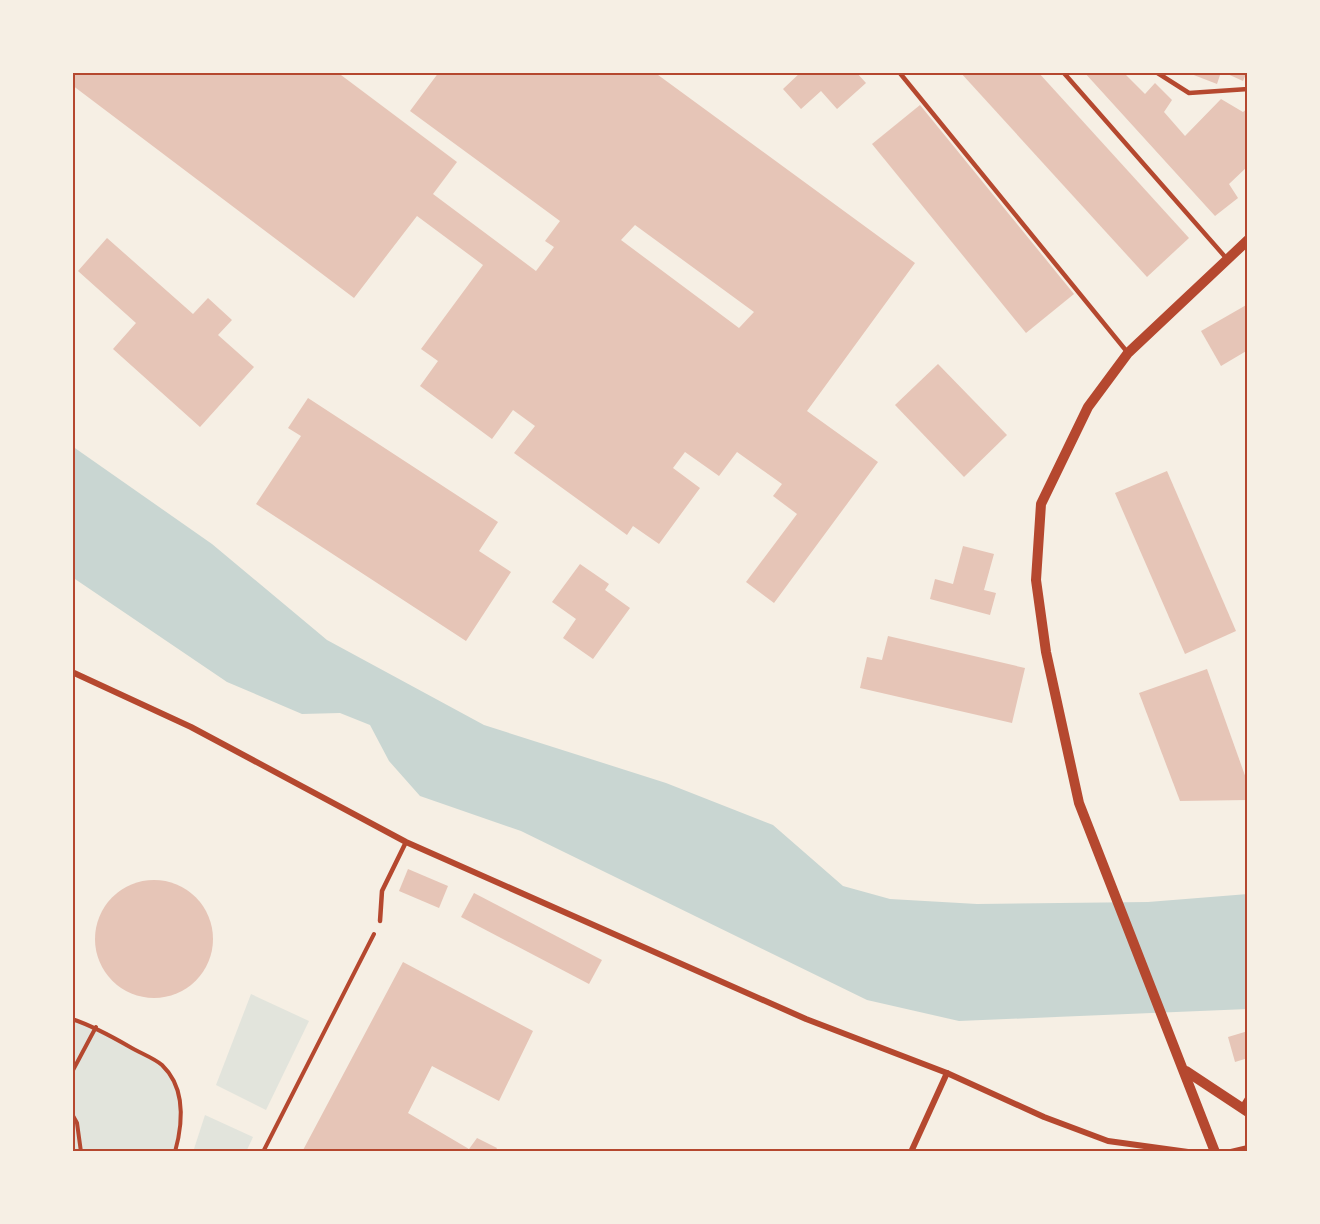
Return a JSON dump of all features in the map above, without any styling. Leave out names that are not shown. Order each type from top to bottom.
[{"type":"street","points":[[1215,1152],[1079,803],[1047,652],[1036,580],[1041,504],[1088,407],[1128,353],[1248,240]]},
{"type":"street","points":[[72,672],[191,727],[406,843],[806,1019],[947,1073],[1044,1117],[1108,1141],[1188,1152]]},
{"type":"street","points":[[1185,1071],[1245,1110]]},
{"type":"street","points":[[911,1152],[947,1073]]},
{"type":"street","points":[[1232,1152],[1248,1148]]},
{"type":"lane","points":[[899,72],[1128,353]]},
{"type":"lane","points":[[1063,72],[1227,259]]},
{"type":"lane","points":[[1156,72],[1189,93],[1248,89]]},
{"type":"lane","points":[[380,921],[382,891],[406,843]]},
{"type":"lane","points":[[1245,1110],[1248,1096]]},
{"type":"path","points":[[263,1152],[380,921]]},
{"type":"path","points":[[72,1019],[96,1027],[161,1065],[173,1079],[181,1101],[180,1135],[175,1152]]},
{"type":"path","points":[[72,1072],[96,1027]]},
{"type":"path","points":[[72,1114],[77,1123],[81,1152]]},
{"type":"shaded area","points":[[72,446],[212,544],[327,640],[484,725],[666,783],[773,825],[843,886],[890,899],[977,904],[1148,902],[1248,894],[1248,1009],[959,1021],[867,1000],[521,831],[420,796],[389,761],[370,725],[340,713],[302,714],[227,682],[72,577]]},
{"type":"shaded area","points":[[251,994],[309,1021],[266,1110],[216,1085]]},
{"type":"shaded area","points":[[72,1019],[155,1060],[170,1074],[179,1095],[181,1118],[175,1152],[72,1152]]},
{"type":"shaded area","points":[[205,1115],[253,1137],[246,1152],[193,1152]]},
{"type":"building","points":[[72,72],[337,72],[457,162],[433,194],[536,271],[554,247],[545,241],[560,221],[410,111],[439,72],[654,72],[915,263],[807,411],[878,462],[774,603],[746,582],[797,514],[773,496],[782,484],[737,452],[719,476],[685,452],[673,468],[700,488],[659,544],[633,526],[627,535],[514,453],[535,426],[513,410],[492,439],[420,386],[438,361],[421,349],[483,265],[417,216],[354,298],[72,85]],"holes":[[[635,225],[754,312],[739,328],[621,240]]]},
{"type":"building","points":[[801,72],[856,72],[866,83],[837,109],[821,91],[801,109],[783,89]]},
{"type":"building","points":[[960,72],[1038,72],[1189,238],[1147,277]]},
{"type":"building","points":[[1084,72],[1123,72],[1145,94],[1155,83],[1172,100],[1164,112],[1185,136],[1221,99],[1243,112],[1248,108],[1248,166],[1229,184],[1238,198],[1215,216]]},
{"type":"building","points":[[1186,72],[1221,72],[1217,84]]},
{"type":"building","points":[[1223,72],[1247,72],[1243,81]]},
{"type":"building","points":[[920,105],[1074,294],[1026,333],[872,144]]},
{"type":"building","points":[[107,238],[193,314],[208,298],[232,320],[218,335],[254,367],[200,427],[113,349],[136,323],[78,271]]},
{"type":"building","points":[[1248,304],[1248,350],[1221,366],[1201,331]]},
{"type":"building","points":[[938,364],[1007,435],[964,477],[895,405]]},
{"type":"building","points":[[308,398],[498,522],[479,551],[511,572],[466,641],[256,504],[301,436],[288,428]]},
{"type":"building","points":[[1167,471],[1236,631],[1185,654],[1115,493]]},
{"type":"building","points":[[963,546],[994,554],[984,590],[996,593],[990,615],[930,599],[935,579],[953,584]]},
{"type":"building","points":[[580,564],[609,584],[605,590],[630,608],[593,659],[563,638],[576,619],[552,602]]},
{"type":"building","points":[[888,636],[1025,668],[1012,723],[860,688],[867,657],[882,660]]},
{"type":"building","points":[[1207,669],[1248,784],[1248,800],[1180,801],[1139,693]]},
{"type":"building","points":[[408,869],[448,886],[439,908],[399,891]]},
{"type":"building","points":[[154,880],[177,884],[196,897],[209,916],[213,939],[209,962],[196,981],[177,994],[154,998],[131,994],[112,981],[99,962],[95,939],[99,916],[112,897],[131,884]]},
{"type":"building","points":[[474,893],[602,960],[589,984],[461,917]]},
{"type":"building","points":[[403,962],[533,1031],[499,1101],[432,1066],[408,1113],[469,1149],[477,1138],[497,1148],[495,1152],[302,1152]]},
{"type":"building","points":[[1248,1031],[1248,1058],[1235,1062],[1228,1037]]}]
